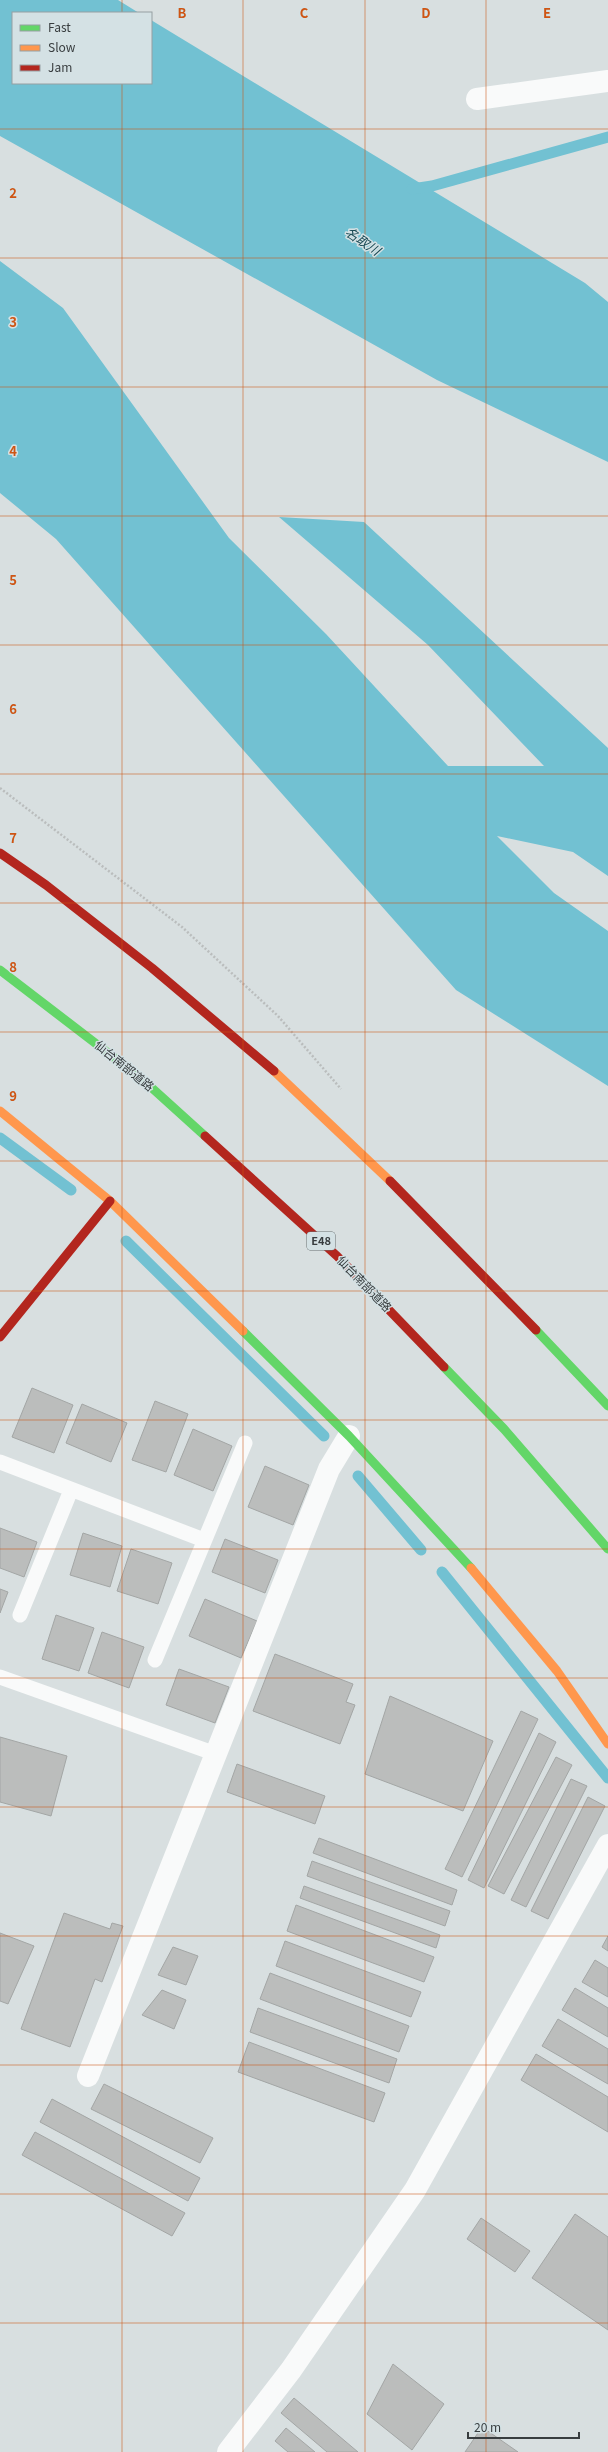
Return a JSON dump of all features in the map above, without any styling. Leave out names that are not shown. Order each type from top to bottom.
[{"type":"main road","points":[[0,853],[46,885],[140,958],[254,1052],[396,1187],[590,1385],[608,1406]]},
{"type":"main road","name":"仙台南部道路","points":[[0,970],[142,1079],[337,1256],[504,1429],[608,1549]]},
{"type":"main road","points":[[0,1111],[110,1201],[349,1436],[457,1551],[557,1671],[608,1744]]},
{"type":"main road","points":[[0,1337],[110,1201]]},
{"type":"street","points":[[477,99],[608,81]]},
{"type":"street","points":[[88,2076],[328,1468],[349,1436]]},
{"type":"street","points":[[228,2452],[291,2370],[416,2190],[608,1845]]},
{"type":"lane","points":[[155,1660],[245,1443]]},
{"type":"lane","points":[[0,1462],[204,1540]]},
{"type":"lane","points":[[20,1615],[71,1490]]},
{"type":"lane","points":[[0,1677],[216,1754]]},
{"type":"path","points":[[0,788],[182,927],[278,1016],[344,1092]]},
{"type":"water","name":"名取川","points":[[0,0],[118,0],[137,12],[12,12],[12,84],[152,84],[152,21],[585,283],[608,302],[608,462],[437,380],[0,136]]},
{"type":"water","points":[[0,261],[63,308],[229,538],[326,634],[448,766],[544,766],[428,645],[279,517],[364,522],[608,748],[608,876],[573,852],[497,836],[554,893],[608,931],[608,1086],[456,990],[56,539],[0,493]]},
{"type":"building","points":[[32,1388],[73,1405],[54,1453],[12,1437]]},
{"type":"building","points":[[155,1401],[188,1414],[166,1472],[132,1460]]},
{"type":"building","points":[[82,1404],[127,1423],[111,1462],[66,1443]]},
{"type":"building","points":[[193,1429],[232,1446],[213,1491],[174,1475]]},
{"type":"building","points":[[265,1466],[309,1485],[293,1525],[248,1507]]},
{"type":"building","points":[[0,1528],[37,1542],[24,1577],[0,1568]]},
{"type":"building","points":[[83,1533],[122,1546],[110,1587],[70,1575]]},
{"type":"building","points":[[225,1539],[278,1560],[265,1593],[212,1572]]},
{"type":"building","points":[[131,1549],[172,1563],[158,1604],[117,1591]]},
{"type":"building","points":[[0,1589],[8,1592],[0,1613]]},
{"type":"building","points":[[205,1599],[257,1621],[241,1658],[189,1636]]},
{"type":"building","points":[[56,1615],[94,1628],[79,1671],[42,1659]]},
{"type":"building","points":[[102,1632],[144,1647],[129,1688],[88,1673]]},
{"type":"building","points":[[275,1654],[353,1684],[346,1702],[355,1705],[340,1744],[253,1711]]},
{"type":"building","points":[[179,1669],[229,1687],[215,1723],[166,1705]]},
{"type":"building","points":[[390,1696],[493,1741],[463,1811],[365,1774]]},
{"type":"building","points":[[521,1711],[538,1719],[462,1877],[445,1869]]},
{"type":"building","points":[[539,1733],[556,1742],[484,1888],[468,1880]]},
{"type":"building","points":[[0,1737],[67,1756],[51,1816],[0,1802]]},
{"type":"building","points":[[556,1757],[572,1765],[504,1894],[488,1886]]},
{"type":"building","points":[[237,1764],[325,1796],[315,1824],[227,1792]]},
{"type":"building","points":[[571,1779],[587,1786],[526,1907],[511,1900]]},
{"type":"building","points":[[588,1797],[605,1806],[548,1919],[531,1911]]},
{"type":"building","points":[[319,1838],[457,1890],[452,1905],[313,1853]]},
{"type":"building","points":[[312,1861],[450,1911],[445,1926],[307,1876]]},
{"type":"building","points":[[304,1886],[440,1935],[436,1948],[300,1898]]},
{"type":"building","points":[[296,1905],[434,1957],[424,1982],[287,1931]]},
{"type":"building","points":[[64,1913],[110,1929],[112,1923],[123,1926],[102,1982],[95,1979],[70,2047],[21,2029]]},
{"type":"building","points":[[0,1933],[34,1946],[8,2004],[0,2001]]},
{"type":"building","points":[[608,1936],[608,1951],[602,1947]]},
{"type":"building","points":[[285,1941],[421,1992],[411,2017],[276,1966]]},
{"type":"building","points":[[173,1947],[198,1956],[186,1985],[158,1975]]},
{"type":"building","points":[[595,1960],[608,1968],[608,1997],[582,1982]]},
{"type":"building","points":[[270,1973],[409,2026],[399,2052],[260,1999]]},
{"type":"building","points":[[575,1988],[608,2008],[608,2037],[562,2010]]},
{"type":"building","points":[[162,1990],[186,2000],[174,2029],[142,2015]]},
{"type":"building","points":[[258,2008],[397,2059],[389,2083],[250,2032]]},
{"type":"building","points":[[558,2019],[608,2049],[608,2084],[542,2046]]},
{"type":"building","points":[[249,2042],[385,2093],[374,2122],[238,2072]]},
{"type":"building","points":[[536,2054],[608,2097],[608,2132],[521,2080]]},
{"type":"building","points":[[104,2084],[213,2138],[200,2163],[91,2109]]},
{"type":"building","points":[[52,2099],[200,2178],[188,2201],[40,2122]]},
{"type":"building","points":[[35,2132],[185,2213],[172,2236],[22,2155]]},
{"type":"building","points":[[575,2214],[608,2237],[608,2330],[532,2278]]},
{"type":"building","points":[[481,2218],[530,2251],[515,2272],[467,2239]]},
{"type":"building","points":[[393,2364],[444,2404],[412,2450],[367,2414]]},
{"type":"building","points":[[294,2398],[358,2452],[327,2452],[281,2413]]},
{"type":"building","points":[[482,2427],[518,2452],[465,2452]]},
{"type":"building","points":[[286,2428],[315,2452],[288,2452],[275,2441]]},
{"type":"waterway","points":[[412,189],[432,186],[608,137]]},
{"type":"waterway","points":[[0,1138],[71,1190]]},
{"type":"waterway","points":[[126,1241],[324,1436]]},
{"type":"waterway","points":[[358,1476],[421,1550]]},
{"type":"waterway","points":[[442,1572],[608,1778]]},
{"type":"traffic: fast","points":[[0,970],[142,1079],[205,1136]]},
{"type":"traffic: fast","points":[[536,1330],[608,1406]]},
{"type":"traffic: fast","points":[[243,1331],[349,1436],[471,1568]]},
{"type":"traffic: fast","points":[[444,1367],[504,1429],[608,1549]]},
{"type":"traffic: slow","points":[[274,1071],[390,1181]]},
{"type":"traffic: slow","points":[[0,1111],[110,1201],[243,1331]]},
{"type":"traffic: slow","points":[[471,1568],[557,1671],[608,1744]]},
{"type":"traffic: jam","points":[[0,853],[46,885],[152,968],[274,1071]]},
{"type":"traffic: jam","points":[[205,1136],[337,1256],[444,1367]]},
{"type":"traffic: jam","points":[[390,1181],[536,1330]]},
{"type":"traffic: jam","points":[[0,1337],[110,1201]]}]
